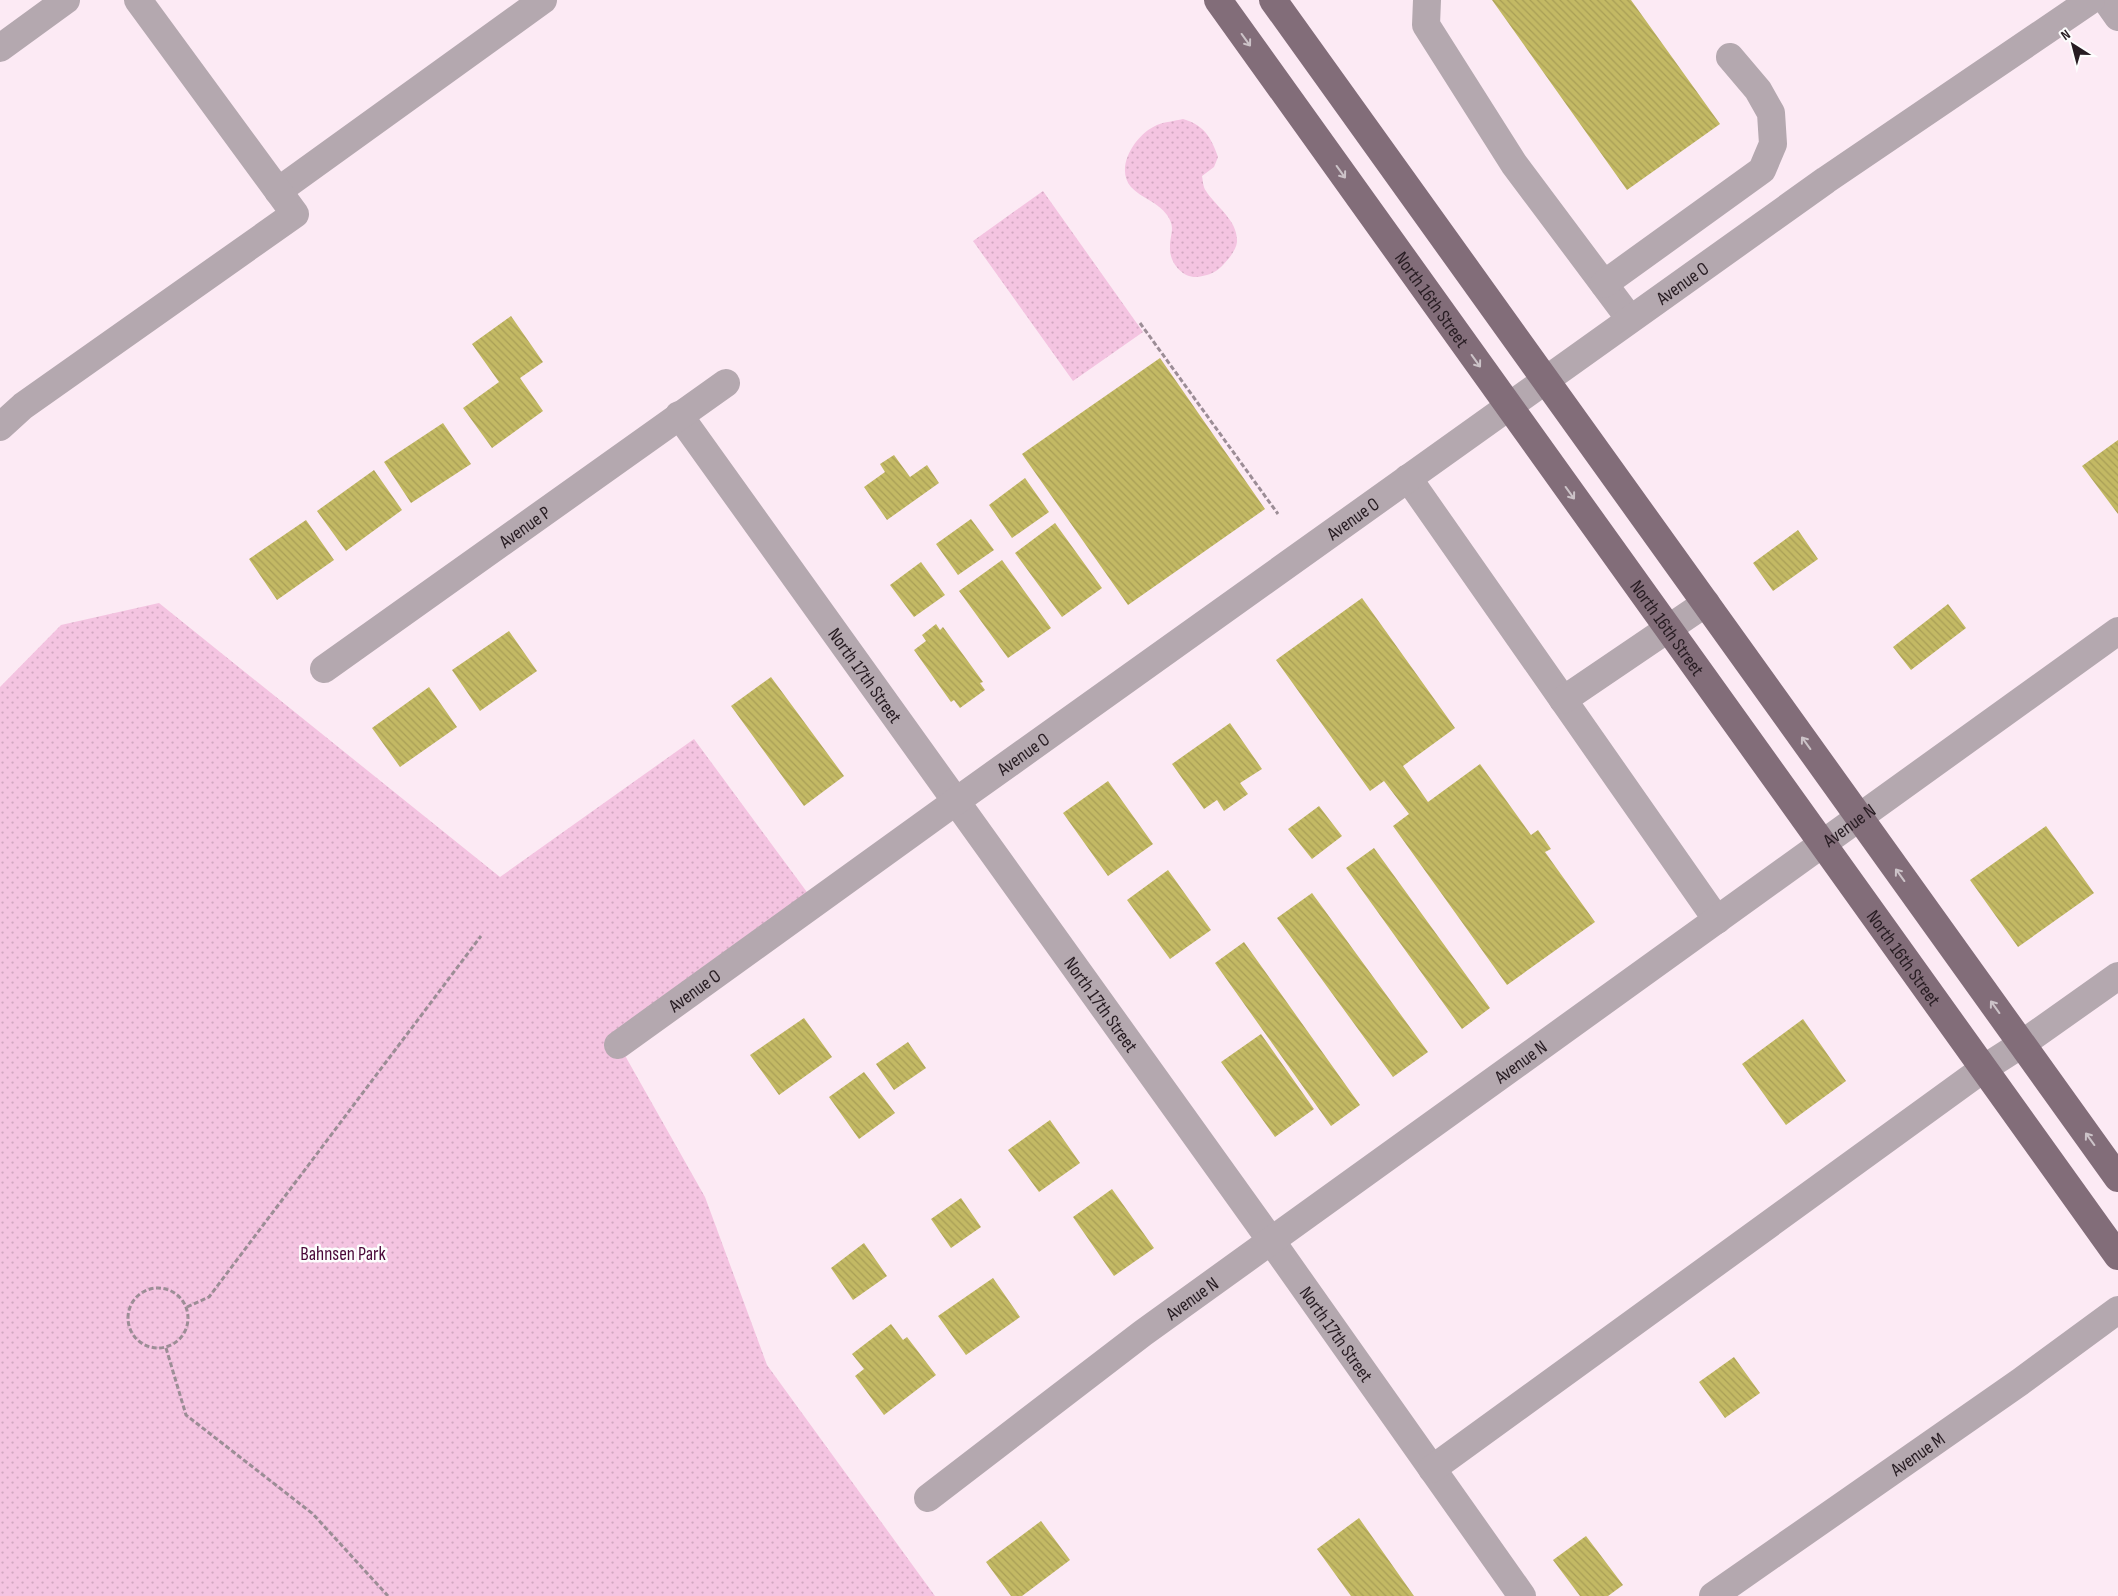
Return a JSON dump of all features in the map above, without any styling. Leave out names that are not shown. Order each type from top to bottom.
[{"type":"main road","name":"North 16th Street","points":[[1218,0],[2118,1256]]},
{"type":"main road","points":[[1273,0],[2118,1178]]},
{"type":"street","points":[[0,48],[66,0]]},
{"type":"street","points":[[0,427],[23,406],[295,214],[138,0]]},
{"type":"street","points":[[278,191],[543,0]]},
{"type":"street","points":[[1427,0],[1426,25],[1514,164],[1630,320]]},
{"type":"street","name":"Avenue O","points":[[618,1045],[1826,180],[2091,0]]},
{"type":"street","points":[[2106,0],[2118,17]]},
{"type":"street","points":[[1604,284],[1762,170],[1773,144],[1771,113],[1758,90],[1730,57]]},
{"type":"street","name":"Avenue P","points":[[324,669],[726,382]]},
{"type":"street","name":"North 17th Street","points":[[679,415],[1272,1242],[1522,1596]]},
{"type":"street","points":[[1408,478],[1717,920]]},
{"type":"street","points":[[1564,700],[1706,603]]},
{"type":"street","name":"Avenue N","points":[[928,1498],[1143,1333],[1272,1242],[1859,816],[2118,631]]},
{"type":"street","points":[[1432,1469],[1983,1069],[2022,1044],[2118,976]]},
{"type":"street","name":"Avenue M","points":[[1713,1596],[2020,1382],[2118,1310]]},
{"type":"path","points":[[1140,322],[1278,514]]},
{"type":"path","points":[[187,1307],[209,1297],[481,936]]},
{"type":"path","points":[[153,1288],[163,1288],[173,1292],[182,1299],[187,1307],[189,1318],[185,1333],[175,1344],[166,1348],[147,1346],[140,1342],[129,1326],[130,1307],[135,1299],[143,1292],[153,1288]]},
{"type":"path","points":[[166,1348],[186,1415],[313,1514],[388,1596]]},
{"type":"green space","points":[[1183,119],[1201,128],[1213,143],[1218,157],[1214,167],[1202,176],[1204,186],[1210,197],[1230,220],[1234,227],[1237,242],[1233,252],[1219,269],[1213,273],[1197,277],[1186,275],[1174,263],[1170,253],[1172,227],[1170,220],[1159,207],[1131,187],[1126,179],[1125,170],[1126,161],[1135,143],[1149,129],[1166,122]]},
{"type":"green space","points":[[1043,191],[1143,332],[1073,381],[973,241]]},
{"type":"green space","name":"Bahnsen Park","points":[[159,603],[500,877],[694,739],[815,903],[619,1045],[705,1197],[767,1365],[935,1596],[0,1596],[0,687],[61,625]]},
{"type":"building","points":[[1492,0],[1631,0],[1720,124],[1627,190]]},
{"type":"building","points":[[511,316],[543,362],[520,378],[543,411],[492,448],[463,408],[499,382],[472,344]]},
{"type":"building","points":[[1160,358],[1265,509],[1128,605],[1022,454]]},
{"type":"building","points":[[443,423],[471,464],[411,503],[384,462]]},
{"type":"building","points":[[2118,440],[2118,514],[2082,466]]},
{"type":"building","points":[[894,455],[910,477],[927,465],[939,483],[887,520],[864,487],[885,472],[880,464]]},
{"type":"building","points":[[374,470],[402,510],[346,551],[317,511]]},
{"type":"building","points":[[1025,478],[1049,512],[1012,538],[989,505]]},
{"type":"building","points":[[971,519],[994,550],[958,575],[936,544]]},
{"type":"building","points":[[306,520],[334,560],[277,600],[249,559]]},
{"type":"building","points":[[1055,523],[1102,588],[1062,617],[1015,553]]},
{"type":"building","points":[[1798,530],[1818,559],[1773,591],[1753,563]]},
{"type":"building","points":[[1002,560],[1051,628],[1008,658],[959,591]]},
{"type":"building","points":[[921,562],[945,595],[914,617],[890,585]]},
{"type":"building","points":[[1362,598],[1455,728],[1403,766],[1428,802],[1480,764],[1531,835],[1538,830],[1551,849],[1545,852],[1595,922],[1507,985],[1393,826],[1409,814],[1384,781],[1370,791],[1276,660]]},
{"type":"building","points":[[1948,604],[1966,628],[1911,670],[1893,647]]},
{"type":"building","points":[[936,624],[940,630],[943,627],[983,682],[980,683],[985,690],[960,708],[954,700],[951,702],[914,650],[926,641],[922,635]]},
{"type":"building","points":[[509,631],[537,671],[480,711],[452,670]]},
{"type":"building","points":[[771,677],[844,776],[804,806],[731,706]]},
{"type":"building","points":[[429,687],[457,727],[400,767],[372,728]]},
{"type":"building","points":[[1230,723],[1262,769],[1240,783],[1248,794],[1224,811],[1217,800],[1204,809],[1172,764]]},
{"type":"building","points":[[1108,781],[1153,844],[1108,876],[1063,813]]},
{"type":"building","points":[[1319,806],[1342,836],[1312,859],[1288,829]]},
{"type":"building","points":[[2046,826],[2094,893],[2018,947],[1970,880]]},
{"type":"building","points":[[1374,848],[1490,1008],[1462,1029],[1346,868]]},
{"type":"building","points":[[1168,870],[1211,930],[1170,959],[1127,900]]},
{"type":"building","points":[[1312,893],[1428,1052],[1393,1077],[1277,918]]},
{"type":"building","points":[[1244,942],[1360,1105],[1331,1126],[1215,963]]},
{"type":"building","points":[[804,1018],[832,1057],[779,1095],[750,1055]]},
{"type":"building","points":[[1803,1019],[1846,1081],[1786,1125],[1742,1064]]},
{"type":"building","points":[[1261,1034],[1314,1109],[1275,1137],[1221,1062]]},
{"type":"building","points":[[908,1042],[926,1068],[894,1090],[876,1064]]},
{"type":"building","points":[[864,1072],[895,1113],[859,1139],[829,1097]]},
{"type":"building","points":[[1050,1120],[1080,1163],[1039,1192],[1008,1150]]},
{"type":"building","points":[[1112,1189],[1154,1248],[1114,1276],[1073,1217]]},
{"type":"building","points":[[961,1198],[981,1227],[951,1248],[931,1219]]},
{"type":"building","points":[[864,1243],[887,1276],[853,1300],[831,1268]]},
{"type":"building","points":[[993,1278],[1020,1317],[966,1355],[938,1316]]},
{"type":"building","points":[[891,1324],[903,1340],[907,1337],[936,1375],[884,1415],[855,1376],[864,1369],[852,1354]]},
{"type":"building","points":[[1734,1357],[1760,1393],[1725,1418],[1699,1382]]},
{"type":"building","points":[[1359,1518],[1414,1596],[1351,1596],[1317,1549]]},
{"type":"building","points":[[1041,1521],[1070,1560],[1022,1596],[1011,1596],[986,1562]]},
{"type":"building","points":[[1586,1536],[1623,1585],[1608,1596],[1580,1596],[1553,1560]]}]
